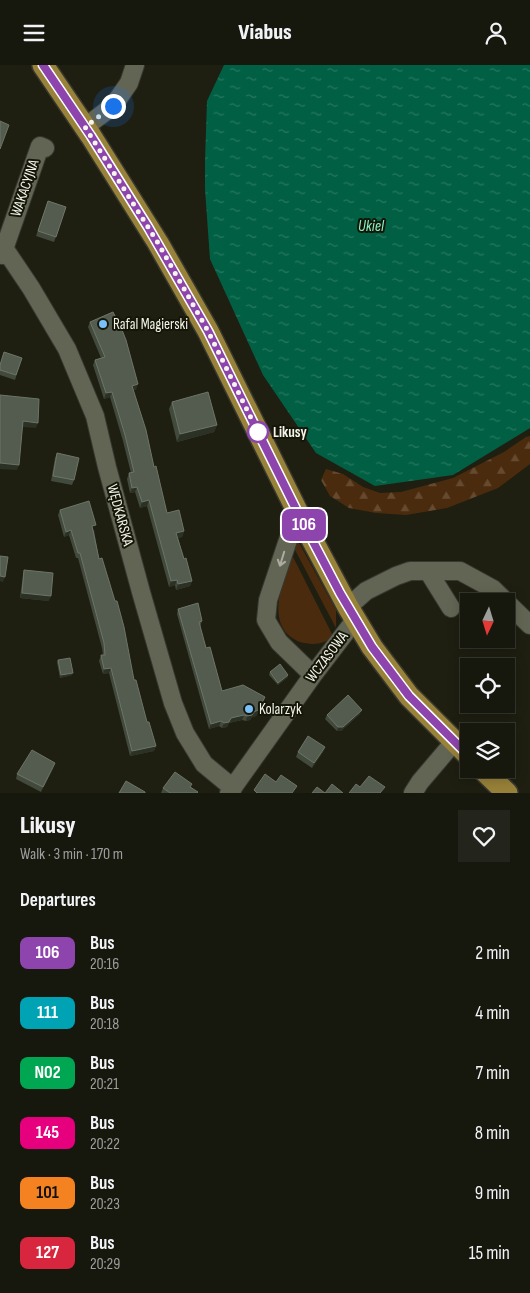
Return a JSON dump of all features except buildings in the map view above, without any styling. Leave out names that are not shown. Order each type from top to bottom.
[{"type":"main road","points":[[43,65],[85,127],[158,243],[208,331],[298,513],[372,647],[409,696],[460,748]]},
{"type":"main road","points":[[491,778],[507,793]]},
{"type":"street","points":[[85,127],[113,106],[129,83],[134,65]]},
{"type":"street","name":"WAKACYJNA","points":[[1,251],[40,146],[45,148]]},
{"type":"street","name":"WĘDKARSKA","points":[[1,251],[31,289],[67,349],[96,416],[107,467],[173,703],[185,733],[204,764],[231,791]]},
{"type":"street","points":[[298,513],[268,600],[266,620],[279,642],[314,675]]},
{"type":"street","name":"WCZASOWA","points":[[231,791],[314,675],[366,591],[410,571],[460,571],[494,589],[530,625]]},
{"type":"street","points":[[428,571],[451,608]]},
{"type":"street","points":[[413,793],[420,782],[460,750]]},
{"type":"green space","points":[[530,436],[530,464],[498,488],[447,508],[406,515],[376,513],[349,508],[330,496],[321,480],[326,469],[343,474],[363,487],[380,493],[401,492],[453,478],[504,452]]},
{"type":"green space","points":[[296,543],[299,543],[336,610],[336,628],[294,548]]},
{"type":"green space","points":[[292,555],[333,636],[318,644],[300,642],[289,635],[282,626],[279,615],[279,603],[284,577]]},
{"type":"water","name":"Ukiel","points":[[224,65],[530,65],[530,428],[453,475],[375,486],[316,453],[263,375],[210,259],[205,189],[207,101]]},
{"type":"bus line","name":"106","points":[[43,65],[91,136],[158,243],[208,331],[298,513],[355,620],[372,647],[409,696],[460,747]]},
{"type":"place","name":"Rafal Magierski","points":[[103,324]]},
{"type":"place","name":"Likusy","points":[[258,432]]},
{"type":"place","name":"Kolarzyk","points":[[249,709]]},
{"type":"route","points":[[113,106],[85,127],[158,243],[208,331],[258,432]]}]
